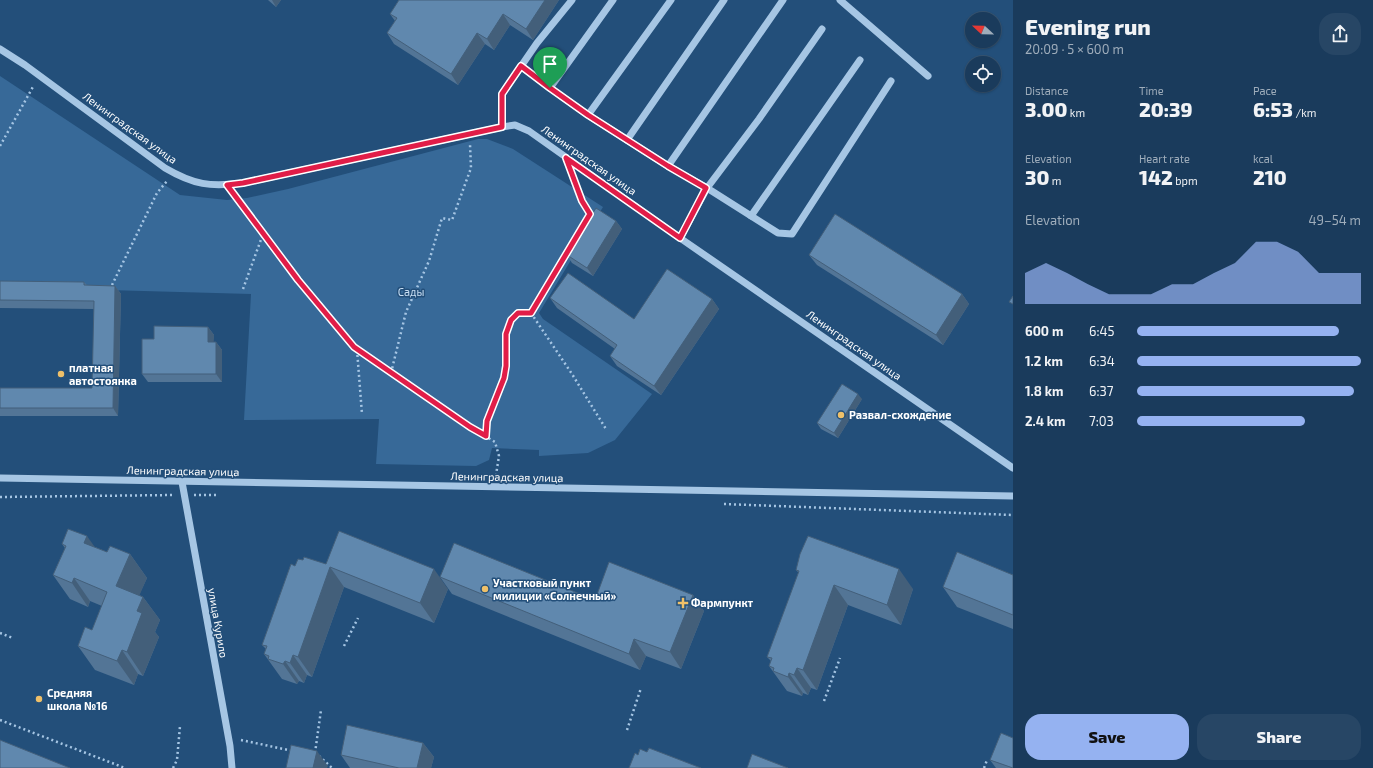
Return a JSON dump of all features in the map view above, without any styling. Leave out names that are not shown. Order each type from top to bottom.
[{"type":"street","points":[[502,127],[502,94],[537,43],[572,0]]},
{"type":"street","points":[[550,88],[613,0]]},
{"type":"street","points":[[588,115],[671,0]]},
{"type":"street","points":[[627,140],[724,0]]},
{"type":"street","points":[[668,166],[783,0]]},
{"type":"street","points":[[840,0],[928,76]]},
{"type":"street","points":[[680,238],[706,188],[759,119],[822,28]]},
{"type":"street","name":"Ленинградская улица","points":[[0,49],[40,76],[165,168],[193,182],[220,186],[243,183],[516,125],[529,131],[680,238],[1013,468]]},
{"type":"street","points":[[752,216],[860,60]]},
{"type":"street","points":[[521,66],[588,115],[668,166],[778,233],[792,234],[891,81]]},
{"type":"street","name":"Ленинградская улица","points":[[0,478],[493,488],[1013,496]]},
{"type":"street","name":"улица Курило","points":[[182,482],[228,737],[232,768]]},
{"type":"path","points":[[0,146],[40,76]]},
{"type":"path","points":[[391,373],[406,312],[429,261],[442,218],[452,220],[471,168],[469,134]]},
{"type":"path","points":[[531,313],[590,214],[582,201],[566,158]]},
{"type":"path","points":[[112,285],[157,193],[167,181],[177,175]]},
{"type":"path","points":[[227,185],[298,280],[357,349],[470,427],[495,442],[499,456],[493,488]]},
{"type":"path","points":[[243,289],[264,233]]},
{"type":"path","points":[[486,436],[487,421],[504,378],[506,366],[506,334],[511,320],[518,313],[531,313]]},
{"type":"path","points":[[531,313],[572,374],[606,429]]},
{"type":"path","points":[[357,349],[362,414]]},
{"type":"path","points":[[0,497],[220,495]]},
{"type":"path","points":[[722,504],[1013,515]]},
{"type":"path","points":[[344,646],[358,618]]},
{"type":"path","points":[[0,632],[13,638]]},
{"type":"path","points":[[824,701],[840,658]]},
{"type":"path","points":[[627,730],[641,688]]},
{"type":"path","points":[[315,755],[322,710]]},
{"type":"path","points":[[0,720],[125,768]]},
{"type":"path","points":[[173,768],[177,760],[180,726]]},
{"type":"path","points":[[228,737],[300,752]]},
{"type":"path","points":[[308,754],[320,756],[332,768]]},
{"type":"path","points":[[984,768],[987,760]]},
{"type":"green space","name":"Сады","points":[[0,76],[180,195],[227,200],[247,198],[288,189],[478,139],[487,139],[513,149],[603,207],[539,313],[543,319],[652,394],[615,440],[588,453],[539,456],[539,450],[492,448],[489,460],[476,466],[376,464],[379,419],[244,420],[251,294],[0,287]]},
{"type":"building","points":[[399,0],[545,0],[526,29],[503,14],[487,39],[477,33],[451,74],[387,33],[397,18],[390,14]]},
{"type":"building","points":[[596,208],[616,221],[587,268],[567,255]]},
{"type":"building","points":[[835,214],[962,294],[936,335],[809,255]]},
{"type":"building","points":[[667,269],[712,299],[654,386],[610,356],[617,345],[550,298],[568,273],[634,319]]},
{"type":"building","points":[[0,281],[84,282],[84,285],[115,286],[113,408],[0,408],[0,388],[92,388],[94,301],[0,300]]},
{"type":"building","points":[[1013,296],[1013,304],[1009,302]]},
{"type":"building","points":[[154,326],[208,327],[208,342],[216,342],[216,374],[142,374],[142,339],[154,339]]},
{"type":"building","points":[[842,384],[858,394],[834,433],[817,423]]},
{"type":"building","points":[[68,529],[87,536],[84,543],[107,552],[110,546],[130,554],[116,586],[143,597],[137,611],[142,613],[127,652],[122,650],[117,661],[78,646],[85,627],[92,630],[107,592],[74,578],[72,583],[53,575],[66,546],[62,544]]},
{"type":"building","points":[[339,531],[434,569],[420,603],[330,567],[298,657],[293,655],[290,663],[285,661],[283,664],[268,659],[269,656],[264,654],[267,646],[262,645],[291,564],[295,566],[298,559],[303,560],[304,557],[326,564]]},
{"type":"building","points":[[808,536],[899,569],[887,605],[834,585],[803,670],[797,668],[794,675],[789,673],[788,677],[773,671],[774,668],[769,666],[772,658],[767,657],[799,571],[796,570],[800,554]]},
{"type":"building","points":[[454,543],[595,600],[609,562],[693,595],[670,652],[634,639],[629,654],[440,577]]},
{"type":"building","points":[[957,552],[1013,575],[1013,615],[943,587]]},
{"type":"building","points":[[347,725],[423,743],[417,768],[399,768],[341,755]]},
{"type":"building","points":[[1001,733],[1013,738],[1013,768],[990,760]]},
{"type":"building","points":[[0,740],[70,768],[0,768]]},
{"type":"building","points":[[291,745],[317,751],[313,768],[286,768]]},
{"type":"building","points":[[649,748],[701,768],[629,768],[635,753],[638,755],[640,749],[647,752]]},
{"type":"building","points":[[752,754],[788,768],[747,768]]},
{"type":"place","name":"платная автостоянка","points":[[61,374]]},
{"type":"place","name":"Развал-схождение","points":[[841,415]]},
{"type":"place","name":"Участковый пункт милиции «Солнечный»","points":[[485,589]]},
{"type":"place","name":"Фармпункт","points":[[683,603]]},
{"type":"place","name":"Средняя школа №16","points":[[39,699]]},
{"type":"route","points":[[521,66],[550,88],[588,115],[668,166],[706,188],[680,238],[566,158],[582,201],[590,214],[531,313],[518,313],[511,320],[506,334],[506,366],[504,378],[487,421],[486,436],[470,427],[354,347],[298,280],[227,185],[243,183],[502,127],[502,94],[521,66]]}]
